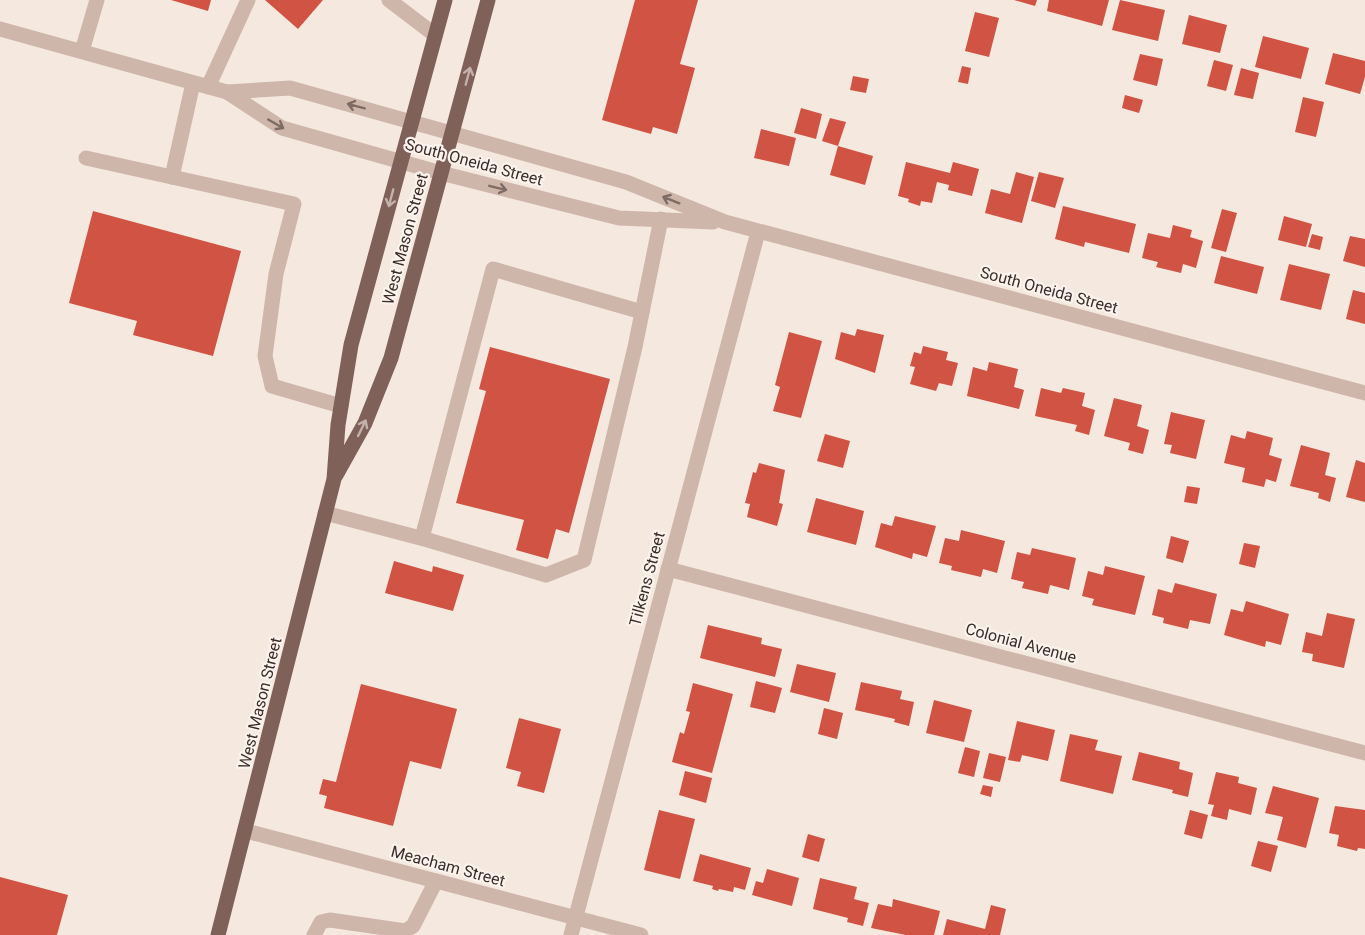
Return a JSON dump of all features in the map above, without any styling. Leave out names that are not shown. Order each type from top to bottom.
[{"type":"main road","name":"West Mason Street","points":[[218,935],[334,479],[341,406],[351,345],[445,0]]},
{"type":"main road","name":"West Mason Street","points":[[334,479],[365,423],[391,358],[488,0]]},
{"type":"street","points":[[82,51],[97,0]]},
{"type":"street","points":[[208,87],[248,0]]},
{"type":"street","points":[[389,0],[435,35]]},
{"type":"street","name":"South Oneida Street","points":[[0,28],[227,92],[290,88],[626,182],[725,222],[758,232],[1365,393]]},
{"type":"street","points":[[172,177],[193,83]]},
{"type":"street","name":"South Oneida Street","points":[[227,92],[282,128],[441,173],[619,218],[725,222]]},
{"type":"street","points":[[86,158],[294,204],[276,274],[265,356],[272,386],[341,406]]},
{"type":"street","points":[[325,513],[422,538],[546,575],[584,560],[642,312],[661,219]]},
{"type":"street","name":"Tilkens Street","points":[[571,935],[758,232]]},
{"type":"street","points":[[422,538],[493,269],[642,312]]},
{"type":"street","name":"Colonial Avenue","points":[[668,569],[1365,753]]},
{"type":"street","name":"Meacham Street","points":[[246,831],[640,935]]},
{"type":"street","points":[[314,935],[321,922],[330,920],[405,931],[413,926],[436,881]]},
{"type":"building","points":[[171,0],[211,0],[208,11]]},
{"type":"building","points":[[265,0],[323,0],[298,29]]},
{"type":"building","points":[[635,0],[698,0],[680,64],[695,68],[677,134],[653,127],[651,134],[602,120]]},
{"type":"building","points":[[1014,0],[1037,0],[1035,6]]},
{"type":"building","points":[[1049,0],[1109,0],[1102,26],[1047,11]]},
{"type":"building","points":[[1120,0],[1165,10],[1158,41],[1112,30]]},
{"type":"building","points":[[975,12],[999,18],[989,57],[965,51]]},
{"type":"building","points":[[1189,15],[1227,25],[1220,53],[1182,44]]},
{"type":"building","points":[[1263,36],[1309,48],[1301,79],[1255,67]]},
{"type":"building","points":[[1333,53],[1365,61],[1365,77],[1360,94],[1325,84]]},
{"type":"building","points":[[1140,54],[1163,59],[1157,86],[1133,80]]},
{"type":"building","points":[[1214,60],[1233,65],[1226,91],[1207,86]]},
{"type":"building","points":[[962,66],[971,68],[968,84],[958,82]]},
{"type":"building","points":[[1241,68],[1259,73],[1253,99],[1234,95]]},
{"type":"building","points":[[853,76],[869,79],[866,93],[850,90]]},
{"type":"building","points":[[1125,95],[1143,100],[1139,113],[1122,108]]},
{"type":"building","points":[[1303,97],[1324,102],[1316,137],[1295,132]]},
{"type":"building","points":[[801,108],[822,114],[816,139],[794,133]]},
{"type":"building","points":[[830,118],[846,122],[838,146],[822,141]]},
{"type":"building","points":[[761,129],[796,138],[789,166],[754,158]]},
{"type":"building","points":[[838,146],[873,156],[865,185],[830,175]]},
{"type":"building","points":[[906,162],[950,173],[953,162],[979,169],[972,196],[948,190],[949,185],[937,182],[932,203],[921,201],[920,206],[908,202],[909,199],[898,196]]},
{"type":"building","points":[[1016,172],[1034,177],[1022,223],[985,213],[991,189],[1010,194]]},
{"type":"building","points":[[1039,172],[1064,178],[1055,208],[1031,201]]},
{"type":"building","points":[[1063,206],[1136,224],[1129,253],[1085,242],[1084,247],[1055,239]]},
{"type":"building","points":[[1222,209],[1237,213],[1226,252],[1211,248]]},
{"type":"building","points":[[93,211],[241,251],[213,356],[133,335],[137,321],[69,303]]},
{"type":"building","points":[[1284,216],[1312,224],[1306,247],[1278,240]]},
{"type":"building","points":[[1173,225],[1192,230],[1190,237],[1203,241],[1196,268],[1183,264],[1181,273],[1156,267],[1158,262],[1142,258],[1148,233],[1170,238]]},
{"type":"building","points":[[1312,234],[1323,237],[1320,250],[1308,247]]},
{"type":"building","points":[[1350,236],[1365,239],[1365,267],[1343,261]]},
{"type":"building","points":[[1221,256],[1264,267],[1257,294],[1214,283]]},
{"type":"building","points":[[1289,264],[1330,274],[1321,310],[1280,300]]},
{"type":"building","points":[[1353,290],[1365,293],[1365,324],[1346,319]]},
{"type":"building","points":[[857,329],[884,335],[875,373],[835,359],[841,332],[855,336]]},
{"type":"building","points":[[789,332],[822,341],[801,418],[773,411],[780,387],[775,385]]},
{"type":"building","points":[[923,346],[948,352],[946,360],[958,363],[952,386],[939,383],[936,391],[910,384],[915,367],[910,366],[914,352],[921,354]]},
{"type":"building","points":[[490,347],[610,379],[569,533],[556,529],[548,559],[516,550],[524,520],[456,503],[486,391],[479,389]]},
{"type":"building","points":[[989,362],[1018,369],[1014,387],[1024,390],[1019,409],[967,396],[973,367],[987,371]]},
{"type":"building","points":[[1041,388],[1061,393],[1063,388],[1085,393],[1082,406],[1095,410],[1089,435],[1075,431],[1077,425],[1035,416]]},
{"type":"building","points":[[1114,398],[1142,405],[1137,426],[1149,430],[1143,454],[1128,450],[1130,443],[1104,436]]},
{"type":"building","points":[[1171,412],[1205,420],[1196,459],[1170,453],[1172,445],[1164,444]]},
{"type":"building","points":[[1247,431],[1273,438],[1269,455],[1282,459],[1276,482],[1266,479],[1264,487],[1242,482],[1245,468],[1224,463],[1231,435],[1245,439]]},
{"type":"building","points":[[825,434],[850,441],[843,468],[817,461]]},
{"type":"building","points":[[1301,445],[1330,453],[1325,475],[1336,478],[1330,502],[1318,498],[1319,493],[1290,486]]},
{"type":"building","points":[[1356,460],[1365,463],[1365,502],[1346,497]]},
{"type":"building","points":[[759,463],[785,470],[779,503],[783,504],[777,526],[747,517],[750,504],[745,503],[753,472],[756,473]]},
{"type":"building","points":[[1187,486],[1200,488],[1197,504],[1184,502]]},
{"type":"building","points":[[816,498],[864,511],[856,545],[807,532]]},
{"type":"building","points":[[895,516],[936,526],[927,557],[913,553],[912,559],[875,547],[881,523],[892,526]]},
{"type":"building","points":[[961,530],[1005,541],[997,573],[983,569],[981,577],[951,570],[952,566],[939,563],[945,538],[959,541]]},
{"type":"building","points":[[1171,536],[1189,541],[1183,563],[1166,558]]},
{"type":"building","points":[[1244,543],[1260,546],[1255,568],[1239,564]]},
{"type":"building","points":[[1032,548],[1076,558],[1069,590],[1050,585],[1048,594],[1022,588],[1024,582],[1011,579],[1017,552],[1030,555]]},
{"type":"building","points":[[394,561],[432,572],[433,566],[464,575],[453,611],[385,593]]},
{"type":"building","points":[[1105,566],[1145,576],[1135,615],[1092,605],[1094,599],[1082,596],[1088,571],[1103,575]]},
{"type":"building","points":[[1175,583],[1217,594],[1210,624],[1190,620],[1188,629],[1163,623],[1164,618],[1152,615],[1158,589],[1172,593]]},
{"type":"building","points":[[1246,601],[1289,614],[1281,645],[1266,641],[1265,647],[1224,635],[1231,609],[1243,612]]},
{"type":"building","points":[[1327,613],[1355,619],[1344,668],[1312,661],[1313,654],[1302,652],[1306,632],[1322,636]]},
{"type":"building","points":[[708,625],[762,638],[761,644],[782,649],[775,677],[700,658]]},
{"type":"building","points":[[797,664],[836,673],[829,702],[790,692]]},
{"type":"building","points":[[756,681],[782,688],[775,713],[750,707]]},
{"type":"building","points":[[861,682],[902,691],[900,699],[914,702],[909,726],[894,722],[895,719],[855,710]]},
{"type":"building","points":[[693,683],[733,694],[712,773],[672,762],[680,732],[684,734],[690,712],[686,711]]},
{"type":"building","points":[[361,684],[457,709],[441,769],[410,761],[393,826],[324,808],[327,796],[319,794],[323,779],[336,782]]},
{"type":"building","points":[[934,700],[972,710],[964,742],[926,733]]},
{"type":"building","points":[[824,708],[843,713],[837,739],[818,734]]},
{"type":"building","points":[[519,718],[561,729],[544,793],[517,786],[521,772],[506,768]]},
{"type":"building","points":[[1017,721],[1055,730],[1048,761],[1022,755],[1020,762],[1008,760]]},
{"type":"building","points":[[1070,734],[1098,740],[1095,750],[1122,756],[1113,794],[1060,781]]},
{"type":"building","points":[[965,747],[980,751],[974,777],[958,773]]},
{"type":"building","points":[[1139,752],[1180,762],[1179,769],[1193,773],[1188,797],[1172,793],[1173,790],[1132,780]]},
{"type":"building","points":[[989,753],[1006,757],[1000,782],[983,778]]},
{"type":"building","points":[[685,771],[712,778],[706,803],[679,795]]},
{"type":"building","points":[[1216,772],[1239,777],[1238,783],[1257,788],[1251,815],[1229,809],[1227,820],[1211,816],[1214,805],[1208,804]]},
{"type":"building","points":[[983,785],[993,787],[991,797],[980,794]]},
{"type":"building","points":[[1273,786],[1319,798],[1306,848],[1277,840],[1283,817],[1265,813]]},
{"type":"building","points":[[1335,806],[1365,810],[1365,849],[1358,848],[1357,851],[1337,846],[1339,835],[1329,833]]},
{"type":"building","points":[[659,810],[695,819],[680,879],[644,870]]},
{"type":"building","points":[[1190,810],[1208,815],[1202,839],[1184,834]]},
{"type":"building","points":[[808,834],[825,839],[819,862],[802,857]]},
{"type":"building","points":[[1258,841],[1278,846],[1271,872],[1251,866]]},
{"type":"building","points":[[700,854],[751,868],[745,890],[734,887],[733,892],[719,889],[718,891],[712,889],[713,886],[693,881]]},
{"type":"building","points":[[767,869],[799,878],[792,906],[752,895],[756,881],[763,883]]},
{"type":"building","points":[[0,877],[68,895],[57,935],[0,935]]},
{"type":"building","points":[[820,878],[857,887],[854,899],[869,903],[863,926],[847,922],[848,918],[813,909]]},
{"type":"building","points":[[893,899],[940,911],[934,935],[906,935],[871,928],[878,904],[892,907]]},
{"type":"building","points":[[991,905],[1006,909],[1000,935],[943,935],[947,919],[985,929]]}]
